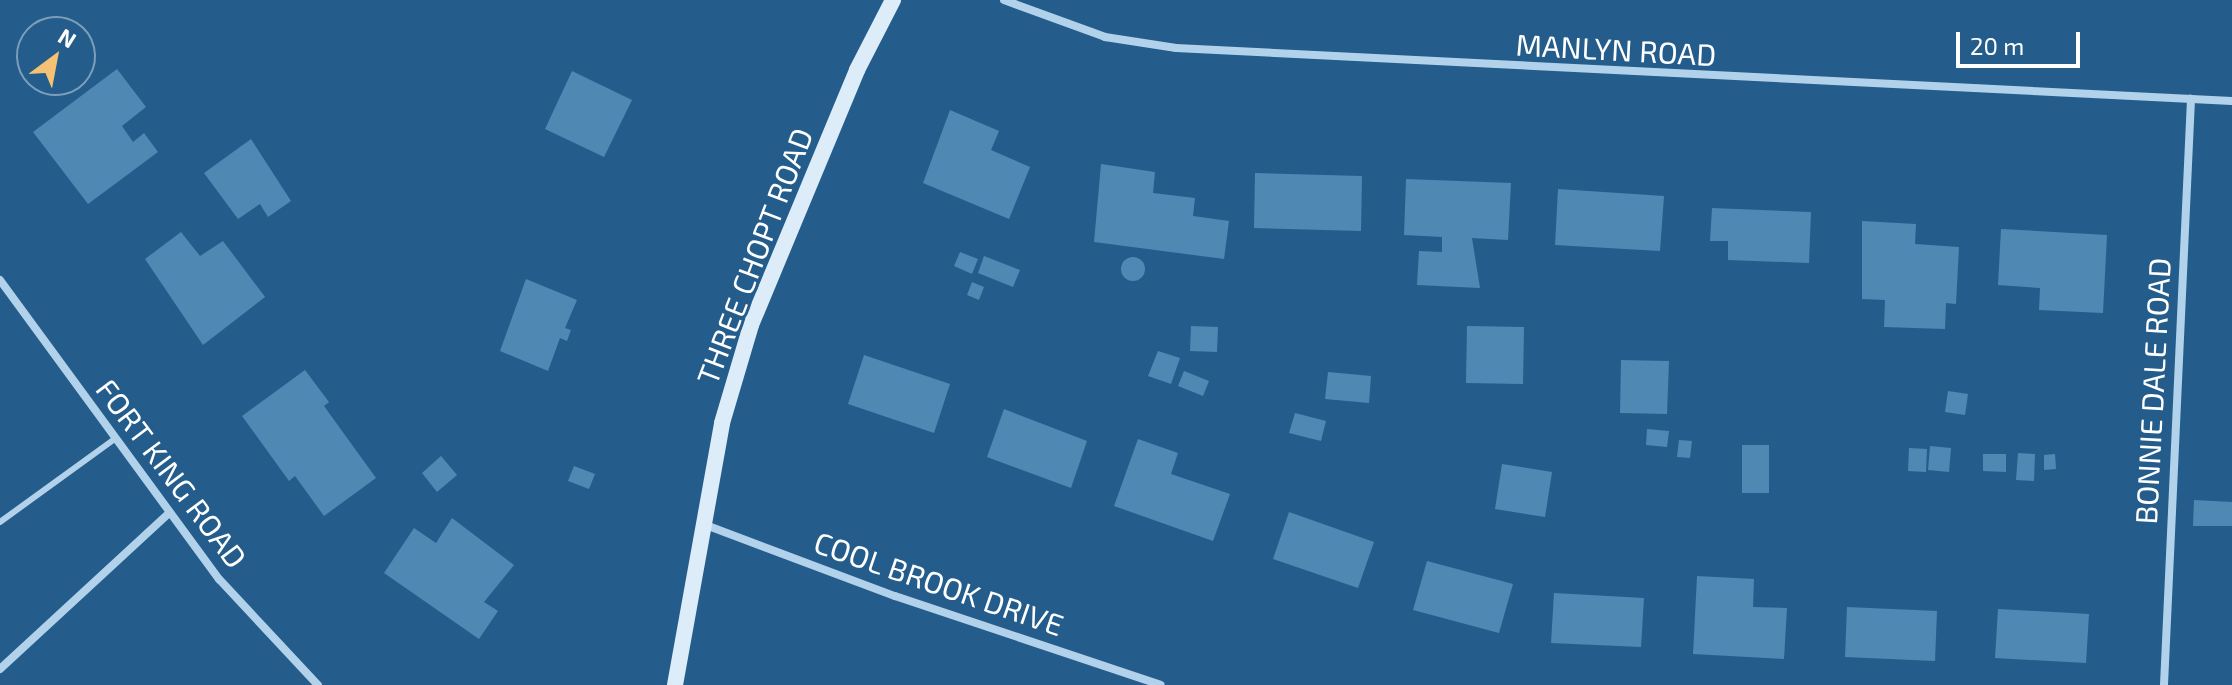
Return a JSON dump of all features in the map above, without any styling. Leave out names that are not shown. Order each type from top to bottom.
[{"type":"main road","name":"THREE CHOPT ROAD","points":[[675,685],[722,423],[751,325],[857,70],[893,0]]},
{"type":"street","name":"MANLYN ROAD","points":[[1004,0],[1105,37],[1176,48],[2232,101]]},
{"type":"street","name":"BONNIE DALE ROAD","points":[[2164,685],[2191,99]]},
{"type":"street","name":"FORT KING ROAD","points":[[0,280],[219,579],[318,685]]},
{"type":"street","points":[[0,669],[170,512]]},
{"type":"street","name":"COOL BROOK DRIVE","points":[[702,523],[895,596],[1161,685]]},
{"type":"lane","points":[[0,522],[116,438]]},
{"type":"building","points":[[117,69],[146,107],[122,126],[133,142],[144,133],[158,152],[88,204],[33,132],[81,96],[96,96],[96,85]]},
{"type":"building","points":[[572,71],[632,100],[604,157],[545,129]]},
{"type":"building","points":[[950,110],[999,131],[991,150],[1030,167],[1009,219],[923,183]]},
{"type":"building","points":[[251,139],[291,201],[268,217],[260,204],[238,219],[204,173]]},
{"type":"building","points":[[1101,164],[1155,172],[1153,193],[1195,198],[1193,216],[1229,221],[1224,259],[1094,242]]},
{"type":"building","points":[[1255,173],[1362,176],[1361,231],[1254,228]]},
{"type":"building","points":[[1406,179],[1511,183],[1508,240],[1472,238],[1480,288],[1417,285],[1419,251],[1442,252],[1442,237],[1404,235]]},
{"type":"building","points":[[1558,189],[1664,196],[1660,251],[1555,245]]},
{"type":"building","points":[[1712,208],[1811,212],[1809,263],[1728,260],[1728,241],[1710,241]]},
{"type":"building","points":[[1862,221],[1916,224],[1915,244],[1959,247],[1956,304],[1946,303],[1945,329],[1884,327],[1885,300],[1862,299]]},
{"type":"building","points":[[2001,229],[2107,235],[2103,313],[2039,310],[2040,288],[1998,285]]},
{"type":"building","points":[[181,232],[200,256],[223,241],[265,297],[203,345],[145,259]]},
{"type":"building","points":[[960,252],[978,259],[972,274],[954,266]]},
{"type":"building","points":[[984,256],[1020,270],[1013,287],[978,273]]},
{"type":"building","points":[[1133,257],[1142,260],[1145,269],[1142,278],[1133,281],[1124,278],[1121,269],[1124,260]]},
{"type":"building","points":[[526,279],[577,300],[565,328],[571,330],[567,341],[560,338],[548,371],[500,351]]},
{"type":"building","points":[[972,282],[984,287],[979,300],[967,295]]},
{"type":"building","points":[[1191,326],[1218,327],[1217,352],[1190,351]]},
{"type":"building","points":[[1467,326],[1524,327],[1523,384],[1466,383]]},
{"type":"building","points":[[1158,351],[1180,358],[1171,384],[1148,376]]},
{"type":"building","points":[[864,355],[950,384],[934,433],[848,404]]},
{"type":"building","points":[[1621,360],[1669,361],[1667,414],[1620,413]]},
{"type":"building","points":[[305,370],[329,402],[324,406],[376,478],[324,516],[295,476],[289,481],[242,416]]},
{"type":"building","points":[[1184,371],[1209,381],[1203,396],[1178,386]]},
{"type":"building","points":[[1328,372],[1371,376],[1369,403],[1325,399]]},
{"type":"building","points":[[1948,391],[1968,394],[1965,415],[1945,412]]},
{"type":"building","points":[[1004,409],[1087,441],[1071,488],[987,457]]},
{"type":"building","points":[[1295,413],[1326,421],[1321,441],[1289,433]]},
{"type":"building","points":[[1647,429],[1669,431],[1667,447],[1646,445]]},
{"type":"building","points":[[1138,439],[1178,453],[1171,474],[1230,494],[1213,541],[1114,506]]},
{"type":"building","points":[[1679,440],[1692,441],[1690,458],[1677,457]]},
{"type":"building","points":[[1742,445],[1769,445],[1769,493],[1742,493]]},
{"type":"building","points":[[1930,446],[1951,448],[1949,472],[1928,470]]},
{"type":"building","points":[[1909,448],[1927,449],[1926,472],[1908,471]]},
{"type":"building","points":[[2018,453],[2035,454],[2034,481],[2016,480]]},
{"type":"building","points":[[1983,454],[2006,454],[2006,472],[1983,471]]},
{"type":"building","points":[[2055,454],[2056,469],[2044,470],[2044,455]]},
{"type":"building","points":[[441,456],[457,475],[437,492],[422,473]]},
{"type":"building","points":[[1502,464],[1552,472],[1545,517],[1495,509]]},
{"type":"building","points":[[574,466],[595,474],[589,489],[568,481]]},
{"type":"building","points":[[2194,500],[2232,502],[2232,526],[2193,526]]},
{"type":"building","points":[[1289,512],[1374,542],[1358,588],[1273,559]]},
{"type":"building","points":[[452,518],[514,565],[484,602],[498,611],[479,639],[384,573],[414,528],[436,543]]},
{"type":"building","points":[[1427,561],[1513,584],[1499,633],[1413,610]]},
{"type":"building","points":[[1697,576],[1754,579],[1753,607],[1787,608],[1784,659],[1693,654]]},
{"type":"building","points":[[1554,593],[1644,598],[1641,647],[1551,643]]},
{"type":"building","points":[[1847,607],[1937,611],[1935,661],[1845,657]]},
{"type":"building","points":[[1998,609],[2089,614],[2086,663],[1995,658]]}]
